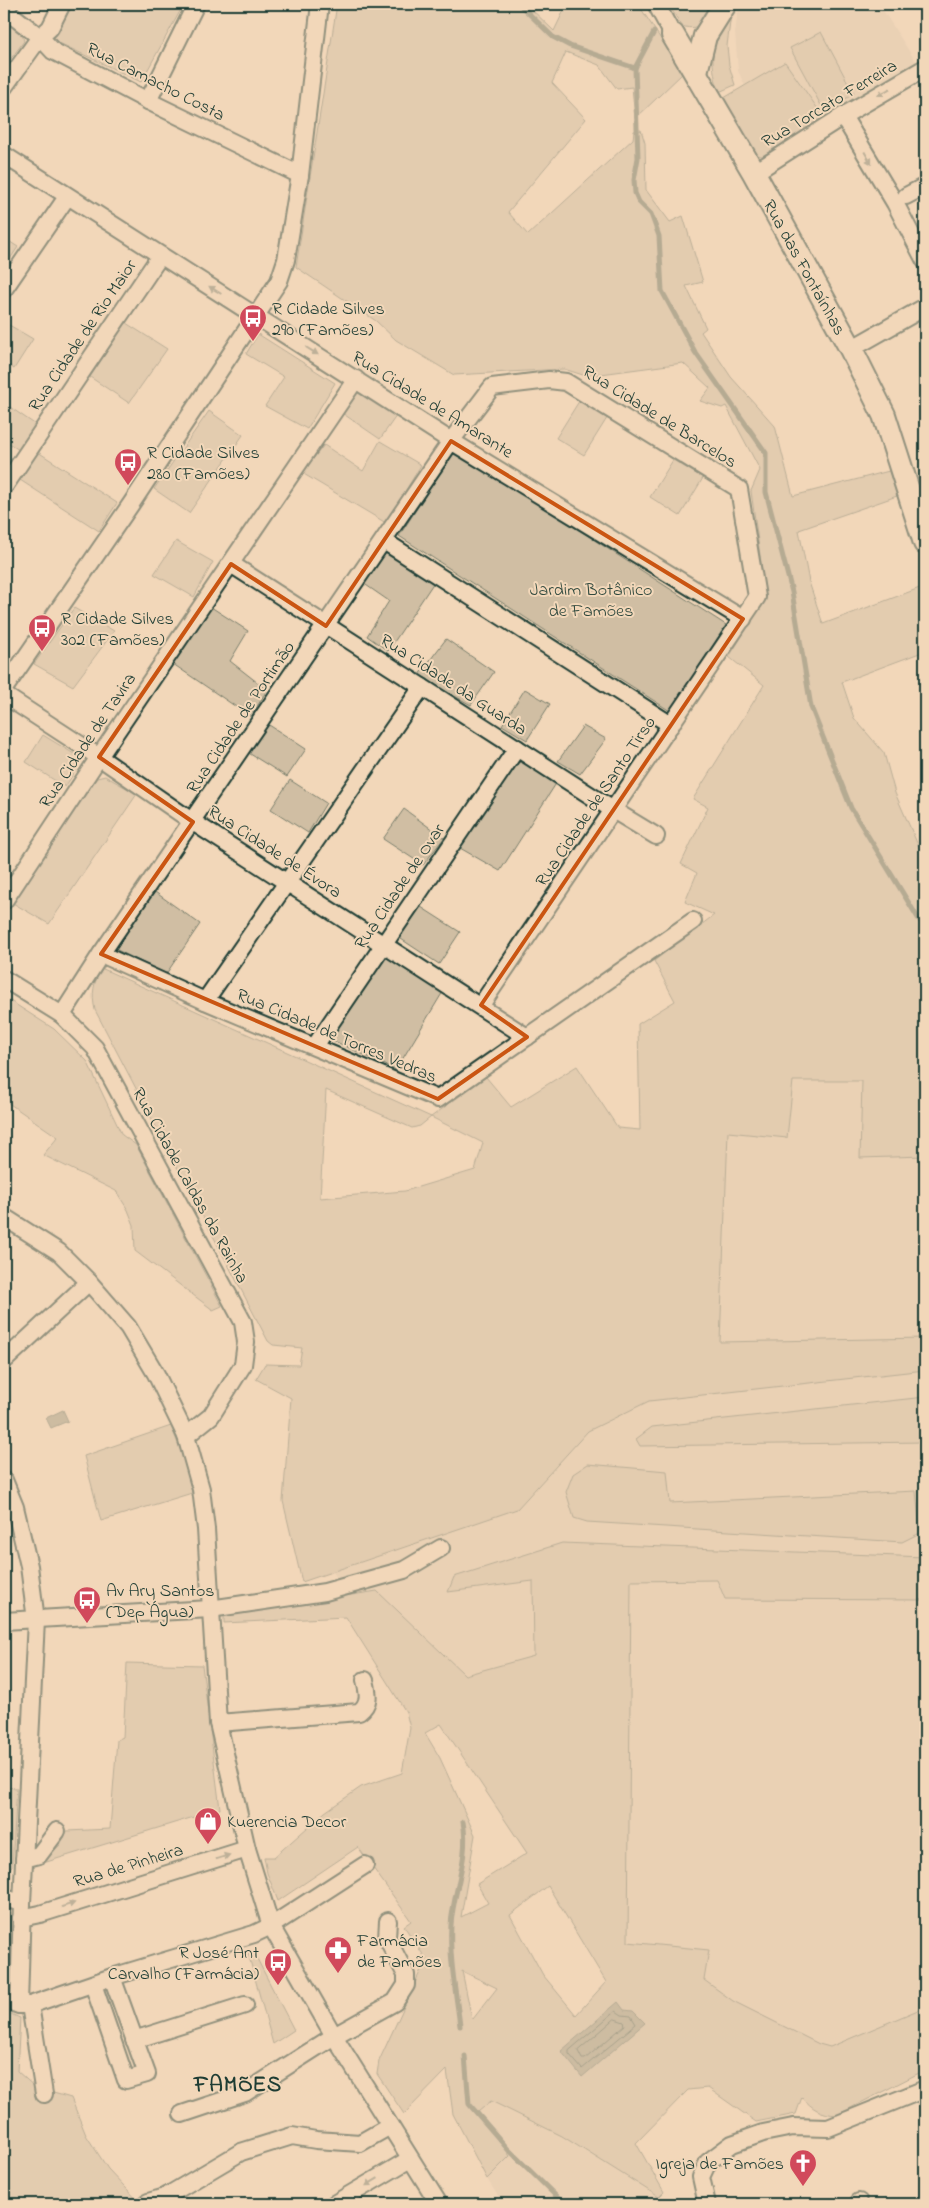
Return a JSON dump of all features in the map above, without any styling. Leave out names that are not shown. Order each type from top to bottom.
[{"type":"street","points":[[4,87],[40,37],[50,28],[62,4]]},
{"type":"street","points":[[148,101],[196,4]]},
{"type":"street","points":[[4,689],[131,504],[279,281],[286,260],[300,175],[320,4]]},
{"type":"street","name":"Rua das Fontaínhas","points":[[656,4],[754,173],[851,349],[884,415],[925,543]]},
{"type":"street","points":[[696,72],[699,54],[711,24],[725,4]]},
{"type":"street","name":"Rua Camacho Costa","points":[[4,9],[40,37],[53,51],[148,101],[300,175]]},
{"type":"street","points":[[673,35],[691,36],[701,32],[711,24]]},
{"type":"street","name":"Rua Torcato Ferreira","points":[[754,173],[843,116],[925,68]]},
{"type":"street","points":[[843,116],[895,203],[925,261]]},
{"type":"street","name":"Rua Cidade de Amarante","points":[[4,155],[451,441],[743,619]]},
{"type":"street","points":[[906,196],[925,186]]},
{"type":"street","points":[[4,289],[68,196]]},
{"type":"street","name":"Rua Cidade de Rio Maior","points":[[4,487],[160,256]]},
{"type":"street","points":[[851,349],[925,307]]},
{"type":"street","name":"Rua Cidade de Tavira","points":[[4,901],[99,757],[356,379]]},
{"type":"street","name":"Rua Cidade de Barcelos","points":[[451,441],[492,387],[549,380],[566,382],[739,489],[757,597],[743,619]]},
{"type":"street","name":"Rua Cidade de Portimão","points":[[62,1016],[101,954],[193,822],[451,441]]},
{"type":"street","points":[[384,541],[671,725]]},
{"type":"street","name":"Rua Cidade da Guarda","points":[[231,564],[656,836]]},
{"type":"street","name":"Rua Cidade de Santo Tirso","points":[[481,1005],[743,619]]},
{"type":"street","points":[[205,1001],[422,687]]},
{"type":"street","name":"Rua Cidade de Évora","points":[[4,695],[99,757],[193,822],[481,1005],[528,1037]]},
{"type":"street","name":"Rua Cidade de Ovar","points":[[315,1046],[517,748]]},
{"type":"street","name":"Rua Cidade de Torres Vedras","points":[[101,954],[205,1001],[438,1099],[693,921]]},
{"type":"street","name":"Rua Cidade Caldas da Rainha","points":[[4,979],[62,1016],[95,1048],[243,1322],[246,1342],[243,1364],[211,1416],[186,1436]]},
{"type":"street","points":[[4,1217],[58,1252],[89,1282],[128,1327],[156,1374],[186,1436],[201,1490],[218,1723],[247,1849],[271,1926],[334,2036],[439,2204]]},
{"type":"street","points":[[4,1361],[89,1282]]},
{"type":"street","points":[[4,1480],[14,1507],[29,1566],[36,1620],[21,1911],[25,2005],[44,2094]]},
{"type":"street","points":[[4,1621],[210,1609],[325,1592],[404,1570],[441,1548]]},
{"type":"street","points":[[218,1723],[360,1712],[366,1706],[368,1698],[366,1680]]},
{"type":"street","points":[[24,1859],[39,1855],[57,1831]]},
{"type":"street","name":"Rua de Pinheira","points":[[21,1911],[40,1914],[247,1849]]},
{"type":"street","points":[[4,2000],[25,2005],[254,1934],[271,1926],[365,1865]]},
{"type":"street","points":[[4,1898],[21,1911]]},
{"type":"street","points":[[182,2114],[245,2093],[334,2036],[395,2002],[406,1985],[406,1975],[387,1938],[388,1921]]},
{"type":"street","points":[[93,1984],[126,2080],[147,2074],[112,1977]]},
{"type":"street","points":[[134,2040],[245,2005]]},
{"type":"street","points":[[707,2204],[702,2177],[708,2162],[732,2144],[763,2133],[794,2127],[828,2128],[925,2090]]},
{"type":"street","points":[[148,2202],[165,2197],[241,2152],[292,2136],[316,2140],[360,2142],[390,2126]]},
{"type":"street","points":[[334,2204],[410,2159]]},
{"type":"highlighted area","points":[[451,441],[743,619],[481,1005],[527,1037],[438,1099],[101,954],[193,822],[99,757],[231,564],[326,626]]},
{"type":"shaded area","points":[[742,4],[879,4],[918,65],[822,114],[785,63],[745,86],[738,71],[735,33],[738,9]]},
{"type":"shaded area","points":[[925,998],[925,2042],[802,2097],[624,2010],[527,1854],[442,1724],[348,1596],[333,1572],[517,1509],[588,1431],[648,1401],[638,1024],[675,1001]]},
{"type":"shaded area","points":[[491,2101],[562,2136],[659,2197],[661,2204],[503,2204],[487,2179],[510,2156],[478,2112]]},
{"type":"green space","points":[[72,4],[184,4],[141,82],[53,40]]},
{"type":"green space","points":[[337,4],[526,4],[554,31],[567,4],[638,4],[683,73],[635,119],[632,87],[617,89],[599,65],[566,52],[552,83],[586,119],[508,212],[528,235],[633,139],[634,131],[641,130],[645,143],[646,190],[670,222],[683,216],[703,282],[686,286],[706,328],[701,332],[731,377],[775,426],[793,496],[889,471],[897,496],[799,530],[809,582],[823,624],[925,586],[925,651],[842,682],[854,718],[884,753],[895,793],[925,861],[925,897],[922,900],[925,901],[925,1156],[860,1158],[862,1081],[793,1081],[787,1138],[728,1132],[720,1342],[925,1338],[925,1370],[649,1401],[588,1431],[517,1509],[302,1582],[283,1501],[291,1398],[256,1379],[265,1364],[299,1365],[302,1348],[273,1345],[268,1341],[95,1010],[94,988],[101,968],[431,1117],[486,1077],[511,1107],[577,1066],[618,1128],[640,1130],[638,1024],[675,1001],[654,961],[714,915],[685,902],[697,873],[681,864],[708,807],[693,799],[764,685],[729,657],[766,598],[751,491],[760,470],[726,406],[722,408],[700,401],[710,388],[683,363],[586,376],[564,369],[454,375],[396,340],[376,321],[296,267]],"holes":[[[326,1090],[412,1128],[420,1126],[431,1117],[483,1143],[475,1170],[405,1191],[320,1198]]]},
{"type":"green space","points":[[668,4],[717,4],[699,26],[689,28],[682,26]]},
{"type":"green space","points":[[731,14],[727,46],[729,65],[735,85],[719,92],[714,69],[714,51],[720,34]]},
{"type":"green space","points":[[4,16],[22,34],[24,41],[4,68]]},
{"type":"green space","points":[[821,32],[854,94],[824,111],[790,48]]},
{"type":"green space","points":[[785,62],[825,119],[762,156],[755,155],[724,98]]},
{"type":"green space","points":[[4,238],[18,247],[4,268]]},
{"type":"green space","points":[[4,322],[33,339],[14,369],[4,362]]},
{"type":"green space","points":[[126,323],[167,349],[129,403],[90,377]]},
{"type":"green space","points":[[258,334],[335,383],[307,429],[265,406],[284,377],[246,354]]},
{"type":"green space","points":[[360,386],[399,412],[380,439],[342,413]]},
{"type":"green space","points":[[581,398],[609,415],[584,455],[556,438]]},
{"type":"green space","points":[[4,403],[36,425],[19,450],[4,440]]},
{"type":"green space","points":[[209,411],[243,435],[189,513],[154,489]]},
{"type":"green space","points":[[380,441],[421,465],[386,523],[302,473],[324,445],[363,471]]},
{"type":"green space","name":"Jardim Botânico de Famões","points":[[455,450],[726,625],[670,711],[399,536]]},
{"type":"green space","points":[[38,452],[117,503],[99,531],[20,480]]},
{"type":"green space","points":[[673,460],[703,478],[680,516],[650,497]]},
{"type":"green space","points":[[176,541],[213,562],[194,597],[154,574]]},
{"type":"green space","points":[[384,552],[434,582],[388,651],[367,636],[389,601],[363,583]]},
{"type":"green space","points":[[211,607],[248,631],[230,661],[267,690],[251,717],[173,664]]},
{"type":"green space","points":[[74,608],[114,631],[73,686],[34,664]]},
{"type":"green space","points":[[446,639],[494,672],[471,705],[418,676]]},
{"type":"green space","points":[[525,689],[550,704],[527,740],[502,725]]},
{"type":"green space","points":[[266,723],[306,749],[287,777],[247,752]]},
{"type":"green space","points":[[583,726],[606,739],[580,774],[558,761]]},
{"type":"green space","points":[[43,735],[79,757],[78,767],[65,787],[26,762]]},
{"type":"green space","points":[[522,762],[557,782],[500,871],[460,848],[517,763]]},
{"type":"green space","points":[[105,776],[137,794],[49,924],[11,902],[97,778]]},
{"type":"green space","points":[[290,780],[326,803],[308,833],[271,809]]},
{"type":"green space","points":[[404,809],[444,838],[423,865],[383,839]]},
{"type":"green space","points":[[155,892],[200,924],[166,974],[117,950],[116,944]]},
{"type":"green space","points":[[421,907],[460,932],[439,964],[401,939],[401,934]]},
{"type":"green space","points":[[382,958],[391,958],[444,990],[396,1070],[332,1040],[331,1033]]},
{"type":"green space","points":[[4,997],[54,1029],[87,1061],[122,1135],[136,1145],[222,1306],[213,1310],[135,1251],[134,1225],[128,1210],[116,1191],[43,1155],[58,1137],[4,1100]]},
{"type":"green space","points":[[925,1397],[925,1442],[640,1446],[636,1439],[652,1427]]},
{"type":"green space","points":[[171,1426],[186,1464],[192,1493],[101,1521],[84,1456]]},
{"type":"green space","points":[[588,1464],[667,1471],[670,1503],[916,1491],[920,1533],[902,1542],[587,1522],[574,1518],[566,1492],[573,1474]]},
{"type":"green space","points":[[562,1543],[925,1557],[925,1600],[725,1599],[717,1580],[631,1581],[628,1942],[709,1950],[704,1980],[733,2001],[819,2044],[830,2047],[925,2007],[925,2070],[837,2115],[817,2110],[802,2097],[796,2114],[756,2122],[708,2088],[688,2090],[636,2143],[664,2192],[659,2197],[562,2136],[491,2101],[478,2112],[510,2156],[487,2179],[453,2114],[447,2070],[404,2114],[377,2074],[379,2061],[426,1959],[404,1926],[411,1921],[358,1847],[278,1901],[267,1873],[264,1857],[274,1857],[325,1812],[361,1787],[402,1773],[410,1728],[406,1712],[346,1617],[224,1623],[224,1615],[377,1591],[465,1675],[534,1656],[533,1581],[448,1592],[454,1577]],"holes":[[[441,1724],[527,1853],[477,1884],[488,1903],[461,1917],[475,1835],[440,1758],[425,1733]],[[548,1886],[606,1982],[576,2015],[543,1975],[510,1915]],[[462,1971],[497,1988],[472,2019]]]},
{"type":"green space","points":[[127,1663],[202,1665],[220,1809],[40,1864],[60,1845],[67,1831],[110,1829],[117,1740],[123,1737]]},
{"type":"green space","points":[[4,1787],[17,1788],[12,1866],[4,1874]]},
{"type":"green space","points":[[4,1910],[13,1915],[9,1985],[4,1983]]},
{"type":"green space","points":[[253,1951],[294,2030],[273,2044],[248,1953]]},
{"type":"green space","points":[[4,2011],[20,2018],[17,2071],[36,2088],[71,2098],[86,2135],[108,2169],[141,2204],[4,2204]]},
{"type":"water","points":[[63,1410],[68,1421],[51,1428],[46,1418]]},
{"type":"water","points":[[618,2002],[624,2010],[633,2011],[645,2023],[582,2077],[561,2051]]},
{"type":"waterway","points":[[519,4],[553,37],[570,46],[635,68]]},
{"type":"waterway","points":[[654,32],[635,68],[638,158],[634,180],[635,193],[639,202],[651,214],[659,236],[662,291],[695,352],[766,453],[766,492],[792,592],[811,707],[851,808],[918,918],[925,926]]},
{"type":"waterway","points":[[460,2026],[452,1963],[451,1925],[463,1861],[465,1835],[463,1822]]},
{"type":"waterway","points":[[465,2056],[469,2104],[507,2148],[564,2204]]},
{"type":"place","name":"R Cidade Silves 290 (Famões)","points":[[253,342]]},
{"type":"place","name":"R Cidade Silves 280 (Famões)","points":[[128,486]]},
{"type":"place","name":"R Cidade Silves 302 (Famões)","points":[[42,652]]},
{"type":"place","name":"Av Ary Santos (Dep Água)","points":[[87,1624]]},
{"type":"place","name":"Kuerencia Decor","points":[[208,1845]]},
{"type":"place","name":"Farmácia de Famões","points":[[338,1974]]},
{"type":"place","name":"R José Ant Carvalho (Farmácia)","points":[[278,1986]]},
{"type":"place","name":"Igreja de Famões","points":[[803,2187]]},
{"type":"district","name":"FAMÕES","points":[[238,2083]]}]
